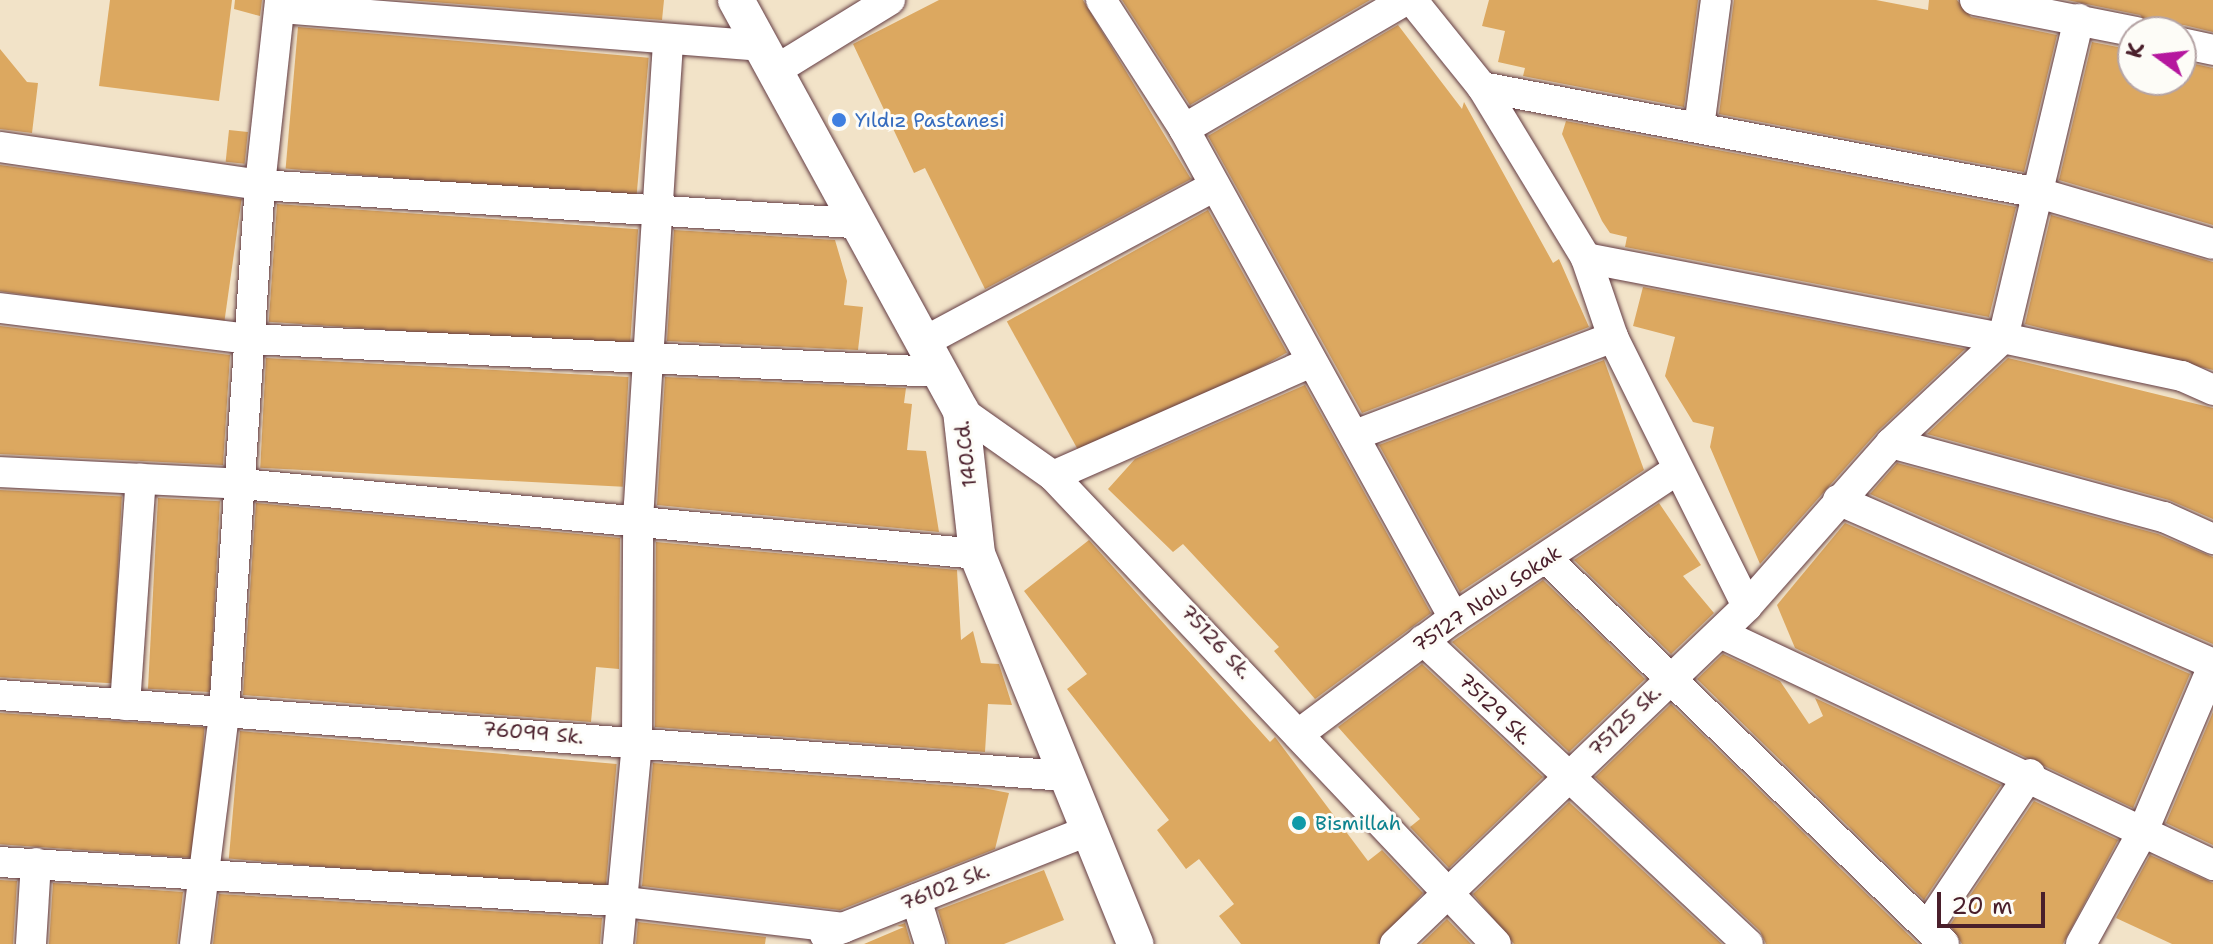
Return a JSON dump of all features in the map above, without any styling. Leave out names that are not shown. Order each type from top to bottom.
[{"type":"street","name":"140.Cd.","points":[[736,0],[853,223],[961,411],[977,554],[1129,942]]},
{"type":"street","points":[[195,944],[200,870],[224,713],[260,185],[280,4],[668,41],[768,58],[890,0]]},
{"type":"street","points":[[1101,0],[1184,129],[1312,362],[1358,434],[1454,618]]},
{"type":"street","points":[[1184,129],[1406,0]]},
{"type":"street","points":[[1412,0],[1482,87],[1586,258],[1613,337],[1747,606]]},
{"type":"street","points":[[1699,127],[1716,0]]},
{"type":"street","points":[[1975,0],[2117,28]]},
{"type":"street","points":[[2003,338],[2079,19]]},
{"type":"street","points":[[618,944],[617,901],[637,742],[638,519],[655,207],[668,41]]},
{"type":"street","points":[[1482,87],[2039,193],[2213,244]]},
{"type":"street","points":[[0,147],[260,185],[655,207],[853,223]]},
{"type":"street","points":[[0,308],[249,339],[646,355],[931,358],[1215,186]]},
{"type":"street","points":[[1586,258],[2003,338],[2182,376],[2213,390]]},
{"type":"street","points":[[1358,434],[1613,337]]},
{"type":"street","name":"75125 Sk.","points":[[1395,944],[1449,896],[1666,681],[1720,633],[1891,443],[2003,338]]},
{"type":"street","points":[[1053,476],[1312,362]]},
{"type":"street","name":"75126 Sk.","points":[[961,411],[1053,476],[1300,733],[1496,944]]},
{"type":"street","points":[[1891,443],[2164,517],[2213,539]]},
{"type":"street","name":"75127 Nolu Sokak","points":[[1300,733],[1454,618],[1677,470]]},
{"type":"street","points":[[0,472],[242,484],[638,519],[977,554]]},
{"type":"street","points":[[125,705],[141,479]]},
{"type":"street","points":[[1838,500],[2213,665],[2143,831],[2081,944]]},
{"type":"street","points":[[1547,559],[1666,681],[1936,935],[2030,774]]},
{"type":"street","points":[[1720,633],[2030,774],[2213,865]]},
{"type":"street","name":"75129 Sk.","points":[[1423,640],[1567,778],[1748,944]]},
{"type":"street","name":"76099 Sk.","points":[[0,695],[1065,776]]},
{"type":"street","name":"76102 Sk.","points":[[803,944],[1088,831]]},
{"type":"street","points":[[0,862],[200,870],[617,901],[843,928]]},
{"type":"street","points":[[31,944],[36,863]]},
{"type":"street","points":[[916,899],[930,944]]},
{"type":"building","points":[[110,0],[232,0],[219,101],[99,86]]},
{"type":"building","points":[[235,0],[262,0],[260,16],[234,9]]},
{"type":"building","points":[[407,0],[664,0],[662,20]]},
{"type":"building","points":[[939,0],[1083,0],[1191,179],[985,289],[925,168],[914,173],[853,44]]},
{"type":"building","points":[[1122,0],[1370,0],[1190,105]]},
{"type":"building","points":[[1489,0],[1698,0],[1684,107],[1523,76],[1525,68],[1498,62],[1505,31],[1482,26]]},
{"type":"building","points":[[1734,0],[1876,0],[1928,10],[1929,0],[1957,0],[1971,17],[2057,35],[2024,172],[1719,114]]},
{"type":"building","points":[[2067,0],[2213,0],[2213,32],[2197,28],[2197,16],[2140,15]]},
{"type":"building","points":[[1398,25],[1462,109],[1464,102],[1553,263],[1559,259],[1589,327],[1362,413],[1208,136]]},
{"type":"building","points":[[298,27],[649,58],[636,199],[286,168]]},
{"type":"building","points":[[2092,42],[2117,47],[2117,96],[2197,96],[2197,64],[2213,68],[2213,225],[2059,180]]},
{"type":"building","points":[[0,49],[27,82],[38,83],[32,133],[0,129]]},
{"type":"building","points":[[1566,121],[2016,207],[1989,317],[1625,247],[1627,237],[1610,233],[1602,221],[1562,134]]},
{"type":"building","points":[[229,130],[248,132],[245,164],[226,162]]},
{"type":"building","points":[[0,165],[242,199],[224,323],[0,291]]},
{"type":"building","points":[[277,204],[638,229],[630,347],[269,322]]},
{"type":"building","points":[[1208,210],[1287,353],[1086,464],[1007,322]]},
{"type":"building","points":[[2051,215],[2213,262],[2213,370],[2025,324]]},
{"type":"building","points":[[674,230],[835,240],[847,281],[844,305],[863,307],[858,350],[667,341]]},
{"type":"building","points":[[1643,287],[1965,349],[1878,431],[1760,564],[1710,447],[1714,427],[1693,422],[1665,376],[1675,337],[1633,326]]},
{"type":"building","points":[[0,326],[230,355],[223,465],[0,454]]},
{"type":"building","points":[[266,358],[629,377],[623,487],[260,468]]},
{"type":"building","points":[[2008,358],[2213,408],[2213,519],[2169,500],[1927,434]]},
{"type":"building","points":[[1604,360],[1644,470],[1460,592],[1379,445]]},
{"type":"building","points":[[665,377],[906,388],[904,403],[912,404],[907,450],[926,451],[939,532],[657,505]]},
{"type":"building","points":[[1305,385],[1431,613],[1315,699],[1274,651],[1279,647],[1183,544],[1173,552],[1108,489],[1135,459]]},
{"type":"building","points":[[1897,463],[2158,534],[2213,557],[2213,644],[1870,494]]},
{"type":"building","points":[[0,490],[122,496],[112,683],[0,677]]},
{"type":"building","points":[[158,498],[220,501],[210,692],[148,689]]},
{"type":"building","points":[[256,503],[620,538],[619,669],[596,667],[591,722],[243,695]]},
{"type":"building","points":[[1659,503],[1701,565],[1683,576],[1714,613],[1671,654],[1574,560]]},
{"type":"building","points":[[1845,523],[2190,674],[2133,808],[1795,648],[1777,605]]},
{"type":"building","points":[[1089,540],[1270,742],[1275,737],[1368,861],[1382,850],[1423,893],[1378,944],[1241,944],[1219,916],[1234,904],[1199,859],[1186,869],[1157,830],[1169,820],[1067,689],[1087,674],[1024,591]]},
{"type":"building","points":[[656,542],[957,570],[961,640],[973,631],[981,663],[999,664],[1012,705],[988,704],[985,752],[655,727]]},
{"type":"building","points":[[1543,580],[1645,679],[1569,752],[1452,642]]},
{"type":"building","points":[[1723,654],[1780,681],[1809,724],[1823,716],[1815,698],[2001,785],[1924,900],[1697,679]]},
{"type":"building","points":[[1422,664],[1543,777],[1449,868],[1410,827],[1420,819],[1338,727]]},
{"type":"building","points":[[1671,704],[1918,944],[1766,944],[1760,931],[1595,777]]},
{"type":"building","points":[[2213,712],[2213,845],[2166,823]]},
{"type":"building","points":[[0,713],[205,727],[195,858],[0,844]]},
{"type":"building","points":[[240,731],[617,764],[605,891],[229,859]]},
{"type":"building","points":[[653,763],[983,788],[1009,793],[995,849],[840,910],[642,886]]},
{"type":"building","points":[[2034,801],[2118,840],[2063,944],[1962,944],[1950,925]]},
{"type":"building","points":[[1569,802],[1722,944],[1514,944],[1473,894]]},
{"type":"building","points":[[2150,855],[2213,883],[2213,944],[2172,944],[2116,918]]},
{"type":"building","points":[[1044,870],[1064,920],[1004,944],[948,944],[938,910]]},
{"type":"building","points":[[0,880],[17,881],[13,944],[0,944]]},
{"type":"building","points":[[53,883],[183,892],[177,944],[49,944]]},
{"type":"building","points":[[219,894],[602,918],[600,944],[213,944]]},
{"type":"building","points":[[1447,919],[1471,944],[1421,944]]},
{"type":"building","points":[[638,922],[766,937],[765,944],[636,944]]},
{"type":"building","points":[[905,923],[911,944],[864,944],[904,927],[897,926]]},
{"type":"place","name":"Yıldız Pastanesi","points":[[839,120]]},
{"type":"place","name":"Bismillah","points":[[1299,823]]}]
